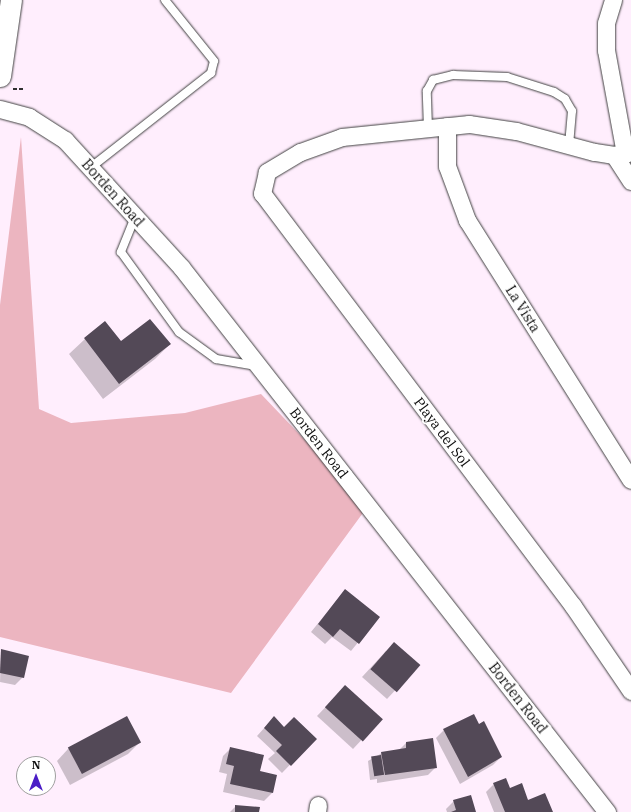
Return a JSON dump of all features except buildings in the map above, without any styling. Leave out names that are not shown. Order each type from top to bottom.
[{"type":"street","points":[[0,76],[11,0]]},
{"type":"street","points":[[613,0],[606,23],[606,50],[623,153],[631,181]]},
{"type":"street","name":"Borden Road","points":[[0,109],[29,118],[65,140],[181,267],[607,812]]},
{"type":"street","points":[[428,128],[469,124],[516,131],[569,146],[623,153]]},
{"type":"street","name":"La Vista","points":[[447,126],[447,166],[467,220],[631,480]]},
{"type":"street","name":"Playa del Sol","points":[[428,128],[342,137],[300,152],[267,172],[262,193],[573,606],[631,691]]},
{"type":"lane","points":[[90,168],[211,74],[214,62],[164,0]]},
{"type":"lane","points":[[428,128],[427,92],[432,80],[453,75],[507,78],[554,92],[564,99],[572,112],[569,146]]},
{"type":"lane","points":[[135,217],[121,252],[179,332],[216,359],[259,367]]},
{"type":"shaded area","points":[[21,137],[39,409],[71,423],[185,413],[261,394],[368,506],[231,693],[0,637],[0,305]]}]
